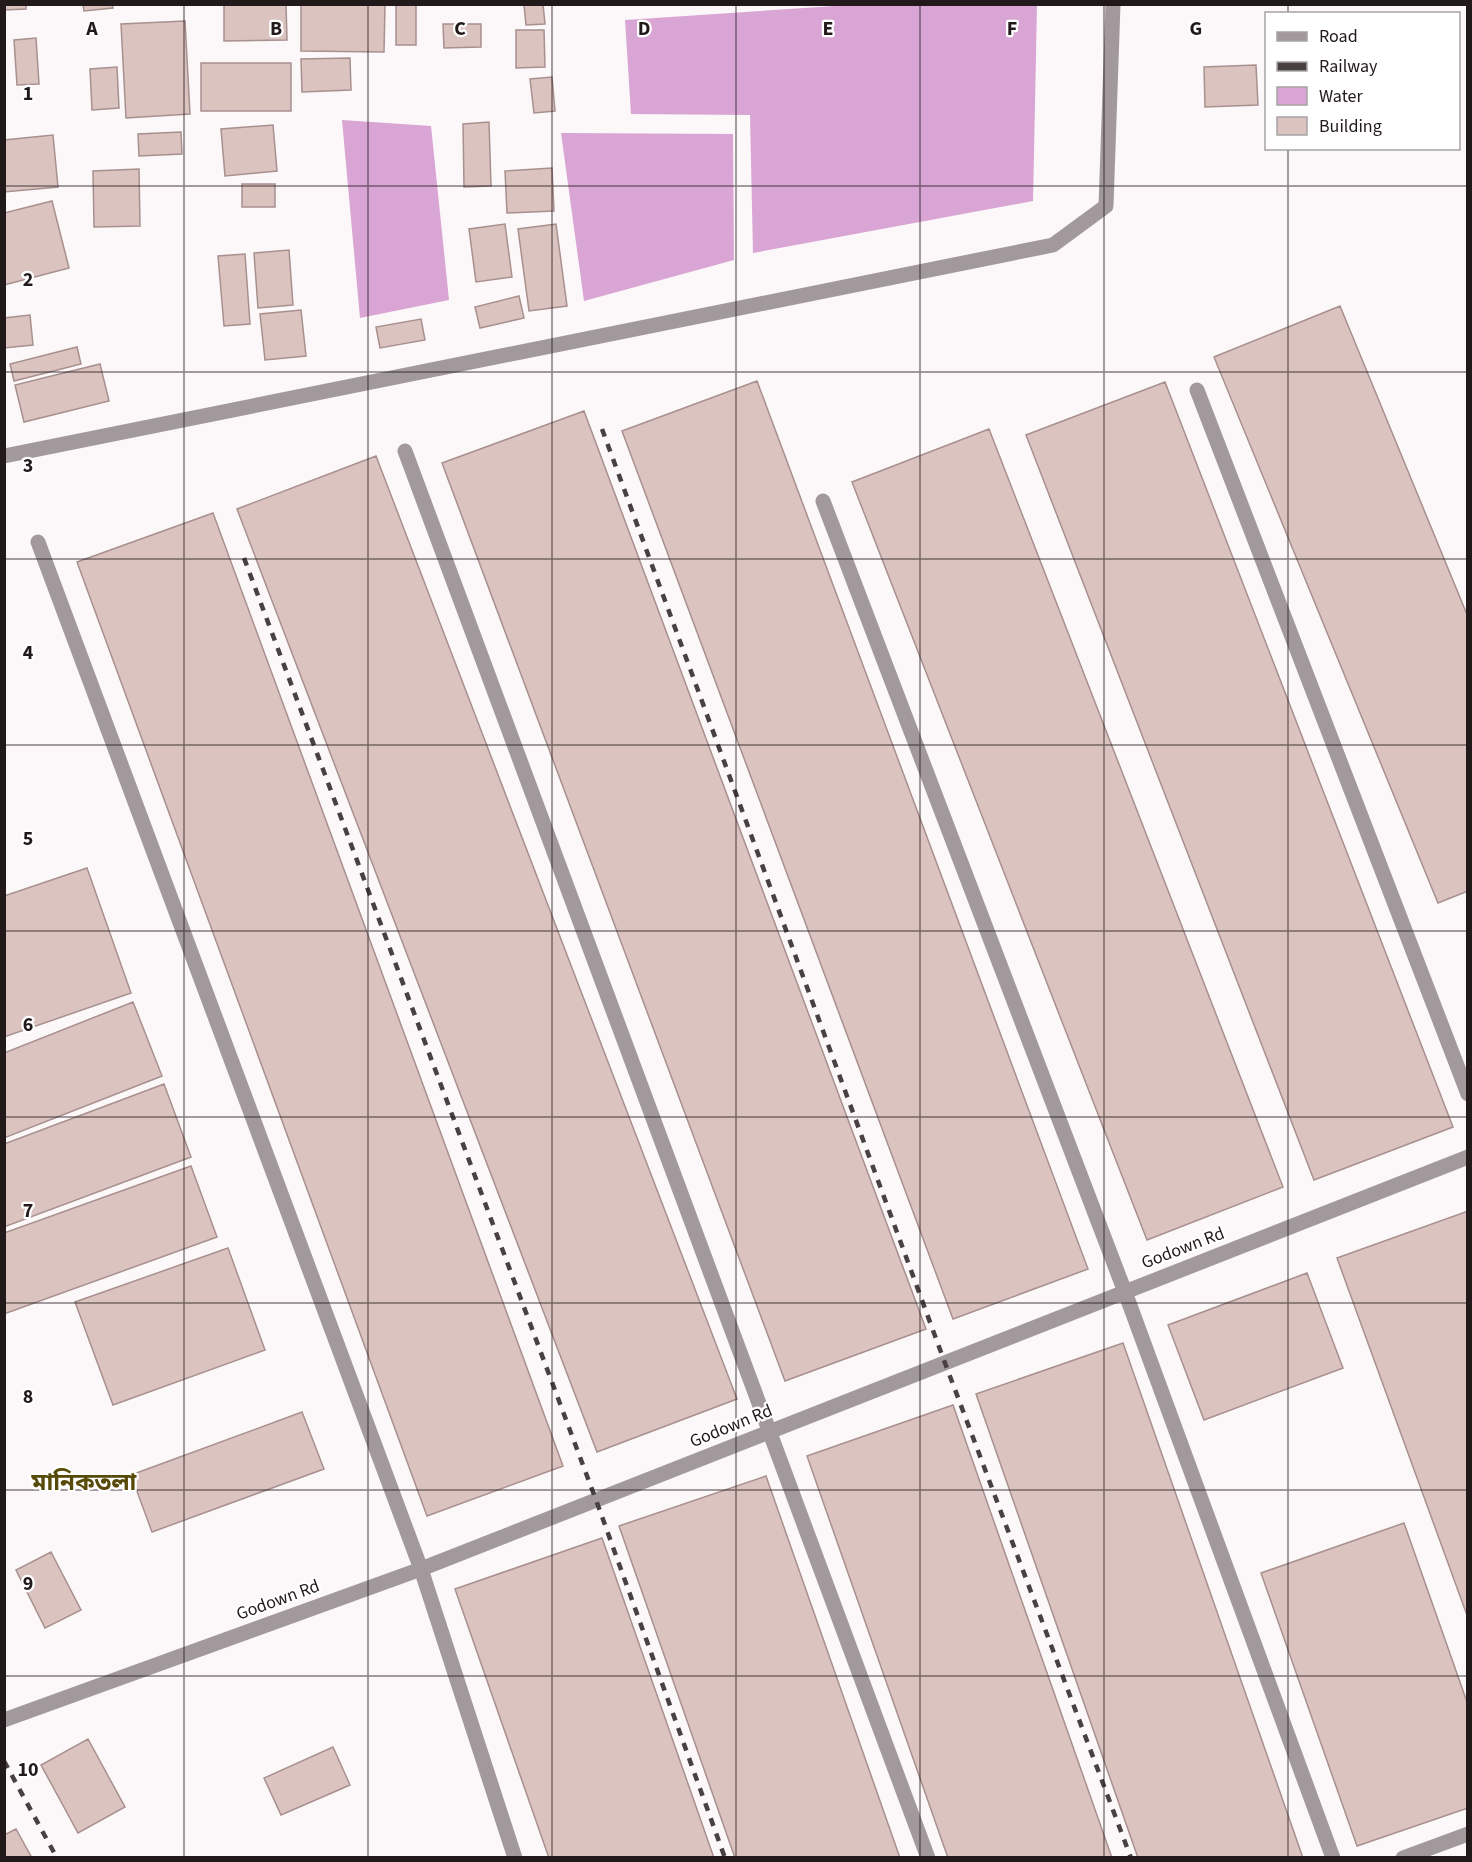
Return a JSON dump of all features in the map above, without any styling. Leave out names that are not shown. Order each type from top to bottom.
[{"type":"street","points":[[4,456],[1053,245],[1106,206],[1113,4]]},
{"type":"street","points":[[1197,390],[1467,1094]]},
{"type":"street","points":[[405,451],[928,1857]]},
{"type":"street","points":[[823,501],[1125,1292],[1333,1857]]},
{"type":"street","points":[[38,542],[421,1569],[515,1857]]},
{"type":"street","name":"Godown Rd","points":[[4,1720],[421,1569],[1467,1157]]},
{"type":"street","points":[[1403,1857],[1467,1834]]},
{"type":"water","points":[[865,4],[1037,5],[1033,201],[753,253],[750,115],[631,114],[625,20]]},
{"type":"water","points":[[342,120],[431,126],[449,300],[360,318]]},
{"type":"water","points":[[561,133],[733,134],[734,260],[584,301]]},
{"type":"building","points":[[4,4],[26,4],[26,9],[4,10]]},
{"type":"building","points":[[83,4],[112,4],[113,8],[84,11]]},
{"type":"building","points":[[224,4],[286,4],[287,40],[224,41]]},
{"type":"building","points":[[301,4],[385,4],[384,52],[301,51]]},
{"type":"building","points":[[396,4],[416,4],[416,45],[396,45]]},
{"type":"building","points":[[543,4],[545,24],[526,25],[524,5]]},
{"type":"building","points":[[185,21],[190,114],[126,118],[121,24]]},
{"type":"building","points":[[443,24],[481,24],[481,47],[444,48]]},
{"type":"building","points":[[516,30],[544,30],[545,67],[516,68]]},
{"type":"building","points":[[36,38],[39,84],[17,85],[14,40]]},
{"type":"building","points":[[350,58],[351,90],[302,92],[301,59]]},
{"type":"building","points":[[201,63],[291,63],[291,111],[201,111]]},
{"type":"building","points":[[1256,65],[1258,105],[1205,107],[1204,67]]},
{"type":"building","points":[[117,67],[119,108],[92,110],[90,69]]},
{"type":"building","points":[[552,77],[555,111],[534,113],[530,79]]},
{"type":"building","points":[[489,122],[491,186],[464,187],[463,124]]},
{"type":"building","points":[[273,125],[277,171],[225,176],[221,129]]},
{"type":"building","points":[[181,132],[182,154],[139,156],[138,134]]},
{"type":"building","points":[[53,135],[58,187],[4,192],[4,140]]},
{"type":"building","points":[[552,168],[554,211],[507,213],[505,171]]},
{"type":"building","points":[[139,169],[140,226],[94,227],[93,171]]},
{"type":"building","points":[[242,184],[275,184],[275,207],[242,207]]},
{"type":"building","points":[[52,201],[69,268],[4,285],[4,213]]},
{"type":"building","points":[[505,224],[512,277],[476,282],[469,229]]},
{"type":"building","points":[[556,224],[567,306],[529,311],[518,229]]},
{"type":"building","points":[[289,250],[293,305],[258,308],[254,253]]},
{"type":"building","points":[[245,254],[250,324],[224,326],[218,256]]},
{"type":"building","points":[[519,296],[524,318],[480,328],[475,307]]},
{"type":"building","points":[[1340,306],[1468,617],[1468,891],[1438,903],[1214,357]]},
{"type":"building","points":[[301,310],[306,356],[265,360],[260,314]]},
{"type":"building","points":[[30,315],[33,345],[4,348],[4,318]]},
{"type":"building","points":[[421,319],[425,340],[380,348],[376,327]]},
{"type":"building","points":[[77,347],[81,364],[14,381],[10,364]]},
{"type":"building","points":[[100,364],[109,401],[24,422],[15,385]]},
{"type":"building","points":[[757,381],[1088,1269],[953,1319],[622,431]]},
{"type":"building","points":[[1165,382],[1453,1127],[1314,1180],[1026,435]]},
{"type":"building","points":[[584,411],[926,1329],[785,1381],[442,463]]},
{"type":"building","points":[[989,429],[1283,1187],[1147,1240],[852,482]]},
{"type":"building","points":[[376,456],[737,1399],[597,1452],[237,509]]},
{"type":"building","points":[[213,513],[563,1466],[427,1516],[77,562]]},
{"type":"building","points":[[87,868],[131,993],[4,1037],[4,896]]},
{"type":"building","points":[[133,1002],[162,1076],[4,1138],[4,1053]]},
{"type":"building","points":[[164,1084],[191,1157],[4,1227],[4,1144]]},
{"type":"building","points":[[191,1166],[217,1237],[4,1314],[4,1233]]},
{"type":"building","points":[[1468,1211],[1468,1618],[1337,1258]]},
{"type":"building","points":[[228,1248],[265,1350],[113,1405],[75,1302]]},
{"type":"building","points":[[1307,1273],[1343,1368],[1204,1420],[1168,1325]]},
{"type":"building","points":[[1123,1343],[1303,1858],[1138,1858],[976,1394]]},
{"type":"building","points":[[953,1405],[1112,1858],[948,1858],[807,1456]]},
{"type":"building","points":[[302,1412],[324,1469],[152,1532],[131,1475]]},
{"type":"building","points":[[766,1476],[900,1858],[735,1858],[619,1526]]},
{"type":"building","points":[[1404,1523],[1468,1705],[1468,1808],[1357,1846],[1261,1573]]},
{"type":"building","points":[[602,1538],[714,1858],[549,1858],[455,1589]]},
{"type":"building","points":[[51,1552],[81,1610],[45,1628],[16,1570]]},
{"type":"building","points":[[88,1739],[125,1807],[78,1833],[41,1765]]},
{"type":"building","points":[[333,1747],[350,1785],[281,1815],[264,1778]]},
{"type":"building","points":[[16,1829],[32,1858],[4,1858],[4,1835]]},
{"type":"railway","points":[[602,429],[945,1363],[1131,1858]]},
{"type":"railway","points":[[244,558],[596,1500],[725,1858]]},
{"type":"railway","points":[[4,1761],[57,1858]]},
{"type":"district","name":"মানিকতলা","points":[[84,1482]]}]
